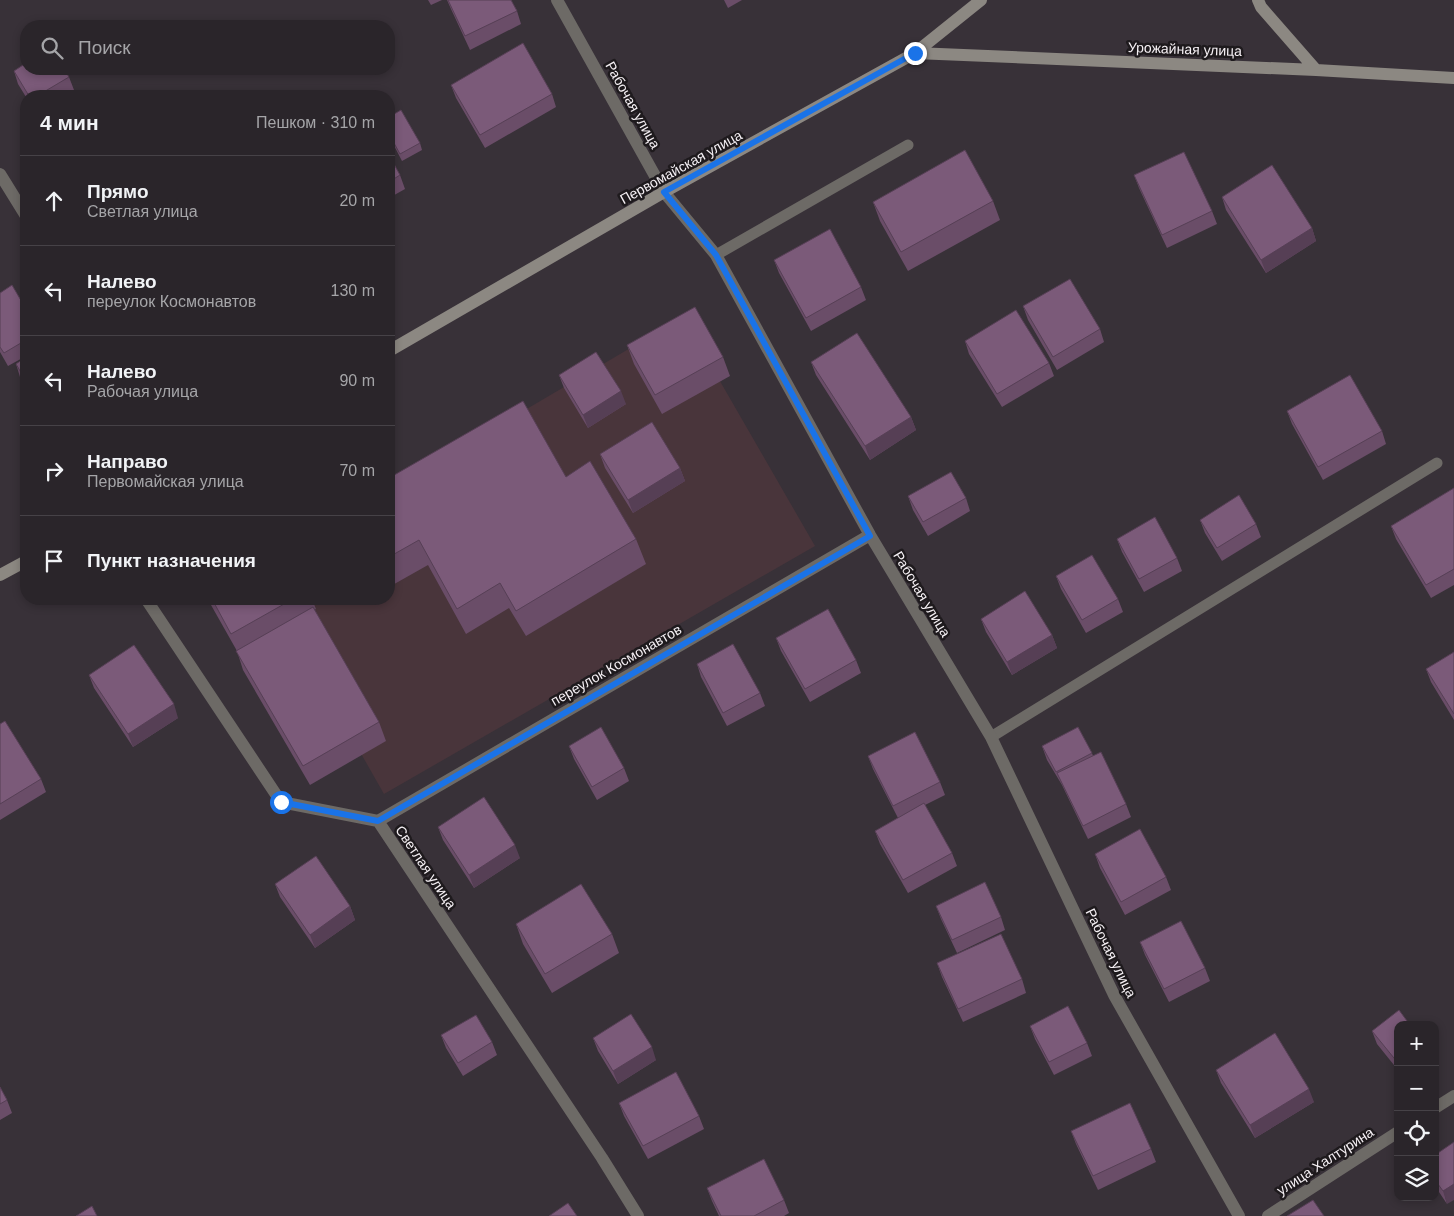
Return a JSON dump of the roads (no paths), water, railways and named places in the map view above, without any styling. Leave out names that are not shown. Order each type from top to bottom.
[{"type":"main road","name":"Первомайская улица","points":[[395,348],[664,192],[915,53],[981,0]]},
{"type":"main road","points":[[1258,0],[1261,7],[1316,70]]},
{"type":"main road","name":"Урожайная улица","points":[[915,53],[1316,70],[1454,78]]},
{"type":"main road","points":[[0,575],[20,565]]},
{"type":"street","name":"Рабочая улица","points":[[557,0],[664,192],[716,255],[870,536],[991,737],[1114,994],[1239,1216]]},
{"type":"street","points":[[0,174],[20,206]]},
{"type":"street","name":"переулок Космонавтов","points":[[378,821],[870,536]]},
{"type":"street","name":"Светлая улица","points":[[150,605],[281,802],[378,821],[602,1158],[638,1216]]},
{"type":"street","points":[[1439,1105],[1454,1096]]},
{"type":"street","name":"улица Халтурина","points":[[1268,1216],[1394,1135]]},
{"type":"lane","points":[[716,255],[908,145]]},
{"type":"lane","points":[[991,737],[1437,463]]}]
